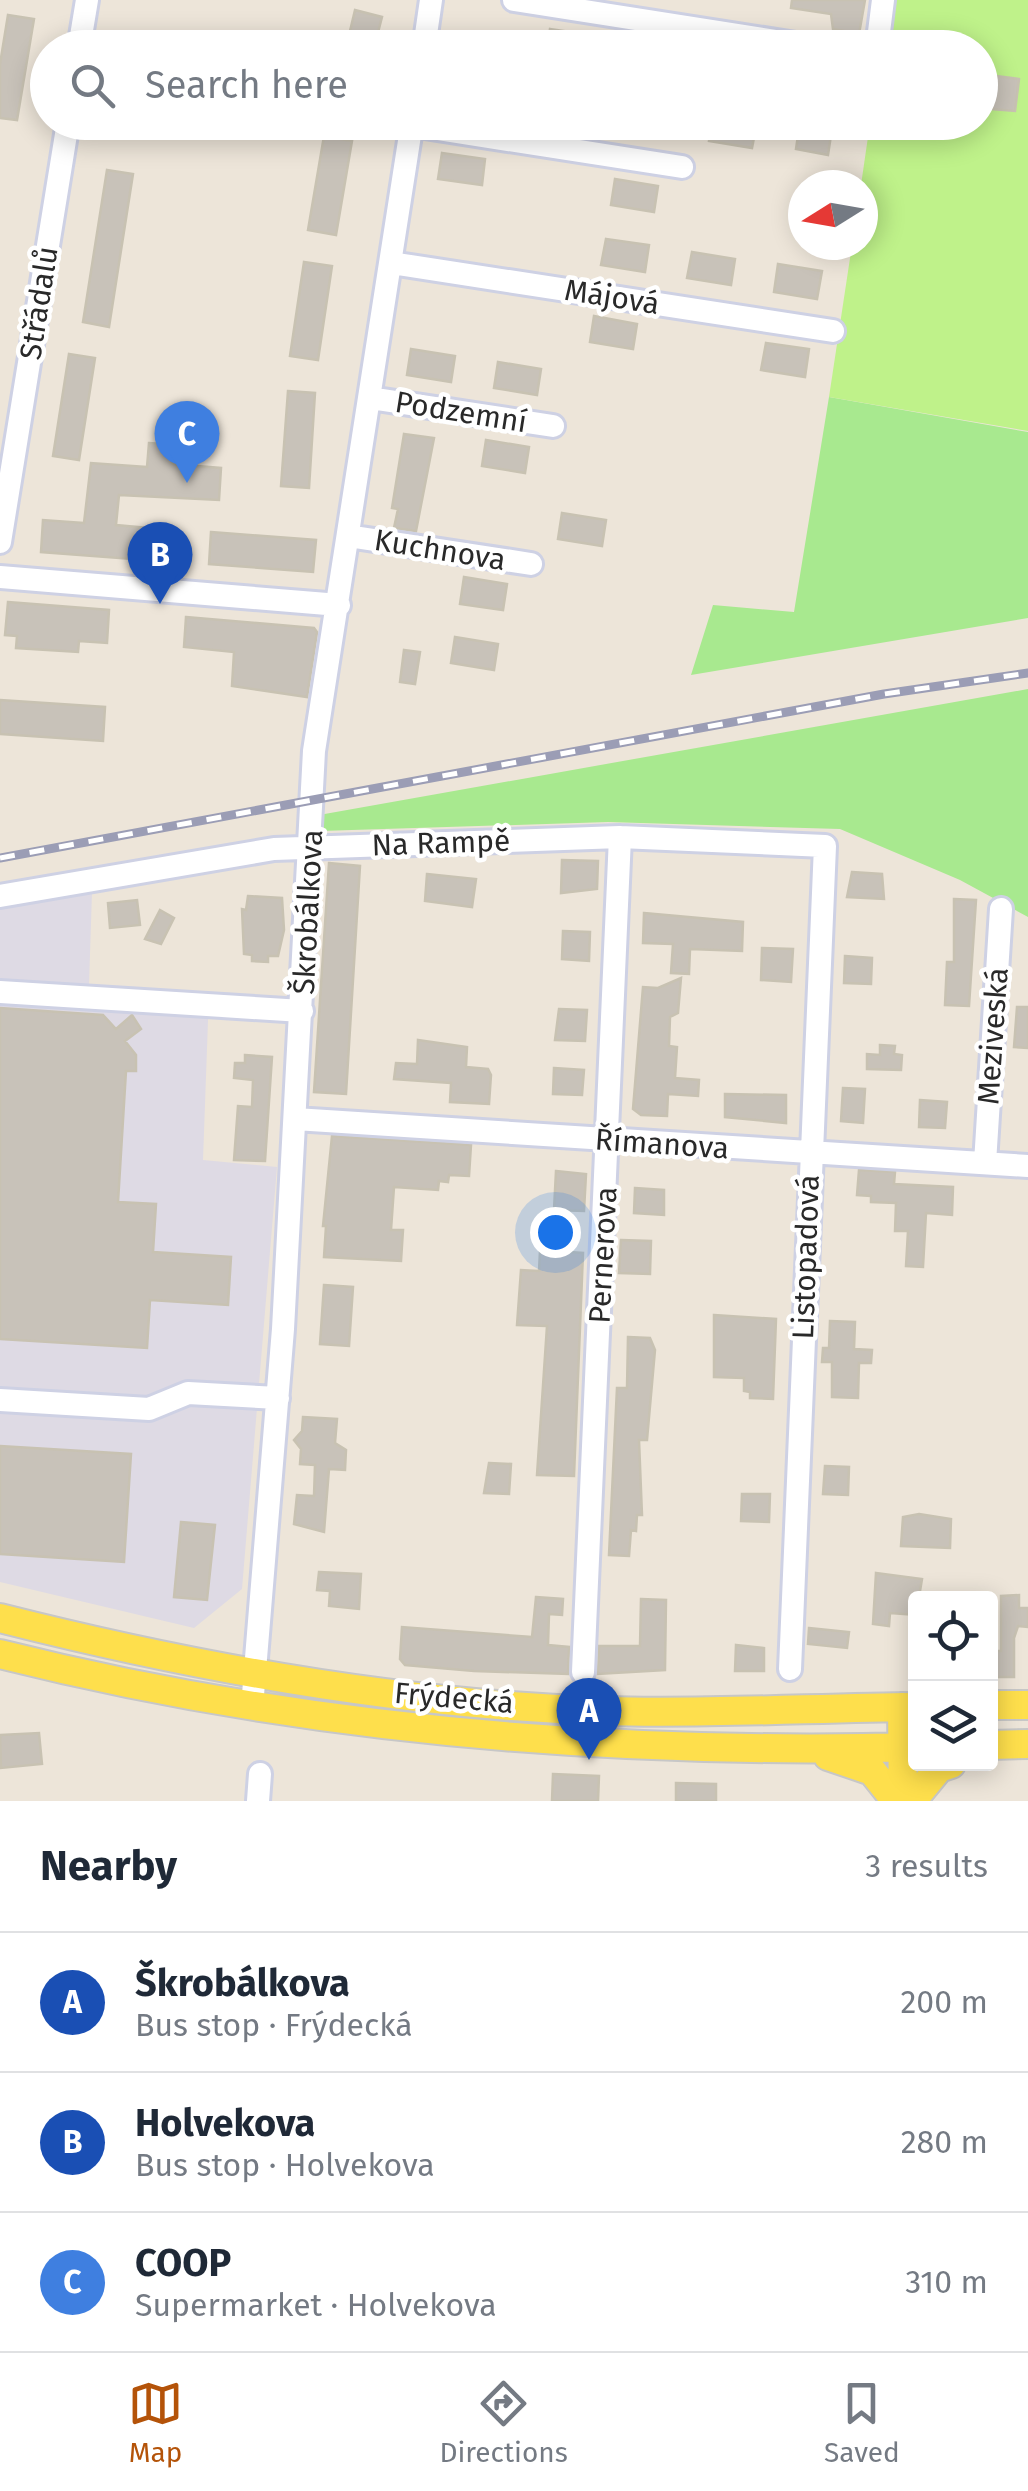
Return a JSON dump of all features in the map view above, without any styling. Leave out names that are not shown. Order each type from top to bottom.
[{"type":"main road","name":"Frýdecká","points":[[0,1618],[256,1673],[410,1695],[604,1710],[908,1707]]},
{"type":"main road","name":"Frýdecká","points":[[0,1654],[252,1708],[507,1736],[777,1747],[908,1747]]},
{"type":"main road","points":[[998,1706],[1028,1705]]},
{"type":"main road","points":[[777,1747],[848,1760],[872,1770],[899,1801]]},
{"type":"main road","points":[[899,1801],[908,1747]]},
{"type":"main road","points":[[912,1801],[937,1771]]},
{"type":"street","points":[[83,30],[87,0]]},
{"type":"street","points":[[427,30],[431,0]]},
{"type":"street","points":[[514,0],[706,30]]},
{"type":"street","points":[[879,30],[883,0]]},
{"type":"street","name":"Střádalů","points":[[0,542],[65,140]]},
{"type":"street","name":"Škrobálkova","points":[[252,1708],[278,1398],[312,847],[314,751],[410,140]]},
{"type":"street","points":[[512,140],[682,167]]},
{"type":"street","name":"Májová","points":[[391,263],[833,332]]},
{"type":"street","name":"Podzemní","points":[[370,398],[552,426]]},
{"type":"street","name":"Kuchnova","points":[[348,536],[531,564]]},
{"type":"street","points":[[0,577],[338,604]]},
{"type":"street","name":"Na Rampě","points":[[0,896],[249,851],[312,847],[620,838],[825,846]]},
{"type":"street","name":"Pernerova","points":[[584,1672],[620,838]]},
{"type":"street","name":"Listopadová","points":[[790,1668],[825,846]]},
{"type":"street","name":"Meziveská","points":[[985,1163],[1001,908]]},
{"type":"street","points":[[0,992],[302,1011]]},
{"type":"street","name":"Římanova","points":[[295,1119],[1028,1166]]},
{"type":"street","points":[[0,1400],[149,1409],[188,1393],[278,1398]]},
{"type":"street","points":[[258,1801],[260,1774]]},
{"type":"shaded area","points":[[92,892],[89,985],[209,993],[203,1160],[277,1167],[242,1589],[194,1628],[0,1582],[0,908]]},
{"type":"green space","points":[[889,0],[1028,0],[1028,431],[829,397],[850,260],[878,260],[878,170],[863,170],[868,140],[998,140],[998,30],[885,30]]},
{"type":"green space","points":[[829,397],[1028,432],[1028,618],[691,675],[713,605],[794,612]]},
{"type":"green space","points":[[1028,689],[1028,917],[960,880],[840,829],[608,822],[320,831],[319,815]]},
{"type":"building","points":[[792,0],[865,0],[860,30],[833,29],[831,14],[791,8]]},
{"type":"building","points":[[355,10],[382,17],[379,30],[350,30]]},
{"type":"building","points":[[8,15],[34,19],[17,120],[0,118],[0,64]]},
{"type":"building","points":[[998,76],[1019,79],[1015,111],[998,110]]},
{"type":"building","points":[[323,140],[352,141],[336,235],[308,230]]},
{"type":"building","points":[[709,140],[754,140],[752,148]]},
{"type":"building","points":[[797,140],[830,140],[828,155],[796,149]]},
{"type":"building","points":[[442,153],[485,159],[482,185],[438,179]]},
{"type":"building","points":[[107,170],[133,174],[109,327],[83,322]]},
{"type":"building","points":[[615,179],[658,186],[654,212],[611,205]]},
{"type":"building","points":[[606,239],[649,245],[645,272],[601,265]]},
{"type":"building","points":[[692,252],[735,259],[731,285],[687,278]]},
{"type":"building","points":[[304,262],[332,266],[318,360],[290,356]]},
{"type":"building","points":[[778,264],[822,271],[817,299],[774,292]]},
{"type":"building","points":[[594,316],[637,324],[633,349],[590,342]]},
{"type":"building","points":[[766,343],[809,349],[805,377],[761,370]]},
{"type":"building","points":[[411,349],[455,356],[451,382],[407,375]]},
{"type":"building","points":[[69,354],[95,358],[79,460],[53,456]]},
{"type":"building","points":[[498,362],[541,369],[537,395],[494,388]]},
{"type":"building","points":[[288,391],[315,393],[309,488],[281,486]]},
{"type":"building","points":[[404,434],[434,438],[416,531],[394,528],[398,509],[392,508]]},
{"type":"building","points":[[486,440],[529,447],[525,473],[482,466]]},
{"type":"building","points":[[149,443],[175,445],[172,464],[221,468],[219,500],[119,495],[116,525],[148,528],[145,560],[41,552],[43,520],[84,523],[91,463],[147,467]]},
{"type":"building","points":[[562,513],[606,520],[602,546],[558,539]]},
{"type":"building","points":[[211,532],[316,540],[313,572],[209,564]]},
{"type":"building","points":[[464,577],[507,584],[503,610],[460,604]]},
{"type":"building","points":[[8,602],[109,610],[107,643],[79,641],[78,652],[16,648],[17,636],[5,635]]},
{"type":"building","points":[[186,617],[314,628],[317,632],[307,697],[232,686],[234,652],[184,647]]},
{"type":"building","points":[[455,637],[498,644],[494,670],[451,663]]},
{"type":"building","points":[[404,650],[420,652],[415,684],[400,682]]},
{"type":"building","points":[[0,700],[105,707],[103,741],[0,734]]},
{"type":"building","points":[[562,860],[598,861],[597,889],[561,893]]},
{"type":"building","points":[[329,863],[360,866],[346,1094],[314,1092]]},
{"type":"building","points":[[852,872],[882,874],[884,899],[847,897]]},
{"type":"building","points":[[427,874],[476,879],[472,907],[425,901]]},
{"type":"building","points":[[248,896],[282,898],[284,930],[278,956],[268,956],[268,962],[252,961],[252,955],[244,954],[242,909],[246,910]]},
{"type":"building","points":[[954,899],[976,900],[969,1006],[945,1005],[947,962],[954,962]]},
{"type":"building","points":[[137,900],[140,925],[110,928],[108,903]]},
{"type":"building","points":[[160,910],[174,918],[161,944],[145,939]]},
{"type":"building","points":[[644,913],[743,922],[742,951],[690,949],[689,974],[671,973],[673,944],[643,943]]},
{"type":"building","points":[[563,931],[590,932],[589,961],[562,959]]},
{"type":"building","points":[[762,948],[793,949],[791,982],[761,980]]},
{"type":"building","points":[[845,956],[872,958],[871,984],[844,983]]},
{"type":"building","points":[[681,978],[678,1013],[670,1017],[669,1046],[677,1047],[675,1078],[699,1080],[698,1096],[668,1094],[667,1116],[641,1115],[633,1109],[643,987],[658,988]]},
{"type":"building","points":[[1017,1007],[1028,1007],[1028,1048],[1014,1047]]},
{"type":"building","points":[[0,1008],[103,1015],[116,1029],[132,1015],[141,1029],[125,1041],[136,1055],[136,1071],[126,1071],[118,1202],[156,1204],[153,1252],[231,1257],[228,1305],[150,1300],[147,1348],[0,1339]]},
{"type":"building","points":[[559,1009],[587,1010],[585,1041],[555,1040]]},
{"type":"building","points":[[418,1040],[467,1047],[466,1067],[488,1069],[491,1075],[489,1104],[450,1102],[451,1083],[394,1079],[396,1063],[417,1064]]},
{"type":"building","points":[[880,1045],[895,1046],[894,1054],[902,1055],[901,1070],[867,1069],[867,1054],[880,1055]]},
{"type":"building","points":[[245,1055],[272,1057],[265,1161],[234,1160],[238,1106],[252,1107],[253,1080],[234,1078],[235,1063],[245,1063]]},
{"type":"building","points":[[554,1068],[584,1070],[582,1095],[553,1094]]},
{"type":"building","points":[[843,1088],[865,1089],[863,1123],[841,1121]]},
{"type":"building","points":[[725,1094],[786,1095],[786,1123],[725,1117]]},
{"type":"building","points":[[920,1100],[947,1102],[945,1128],[919,1127]]},
{"type":"building","points":[[332,1136],[471,1145],[469,1176],[449,1175],[448,1182],[439,1181],[438,1190],[394,1187],[391,1230],[403,1230],[401,1261],[324,1257],[323,1226]]},
{"type":"building","points":[[859,1170],[895,1172],[894,1184],[953,1187],[952,1215],[926,1213],[923,1267],[906,1266],[908,1231],[895,1231],[896,1203],[871,1202],[871,1196],[857,1195]]},
{"type":"building","points":[[556,1171],[586,1174],[584,1211],[554,1210]]},
{"type":"building","points":[[635,1188],[664,1190],[664,1215],[634,1213]]},
{"type":"building","points":[[553,1237],[570,1237],[569,1252],[583,1253],[574,1476],[537,1475],[547,1326],[517,1325],[521,1270],[539,1271],[540,1251],[553,1252]]},
{"type":"building","points":[[621,1240],[651,1241],[650,1274],[619,1273]]},
{"type":"building","points":[[324,1285],[353,1287],[349,1346],[320,1344]]},
{"type":"building","points":[[714,1315],[776,1319],[773,1399],[750,1398],[750,1392],[744,1391],[744,1378],[714,1377]]},
{"type":"building","points":[[830,1321],[855,1322],[854,1349],[872,1350],[871,1363],[859,1363],[858,1398],[832,1397],[832,1362],[822,1362],[823,1348],[829,1348]]},
{"type":"building","points":[[628,1337],[650,1338],[655,1350],[647,1440],[639,1440],[642,1515],[637,1515],[636,1531],[631,1530],[629,1556],[609,1555],[617,1388],[627,1388]]},
{"type":"building","points":[[303,1417],[337,1419],[335,1443],[346,1450],[345,1470],[329,1469],[324,1532],[294,1524],[297,1495],[314,1496],[315,1465],[300,1464],[301,1449],[294,1440],[302,1431]]},
{"type":"building","points":[[0,1446],[131,1454],[124,1562],[0,1554]]},
{"type":"building","points":[[489,1463],[511,1464],[509,1494],[484,1493]]},
{"type":"building","points":[[825,1466],[849,1467],[848,1495],[823,1494]]},
{"type":"building","points":[[742,1494],[770,1494],[769,1522],[741,1521]]},
{"type":"building","points":[[919,1514],[951,1519],[950,1548],[901,1546],[903,1517]]},
{"type":"building","points":[[181,1522],[215,1525],[207,1600],[174,1597]]},
{"type":"building","points":[[319,1572],[361,1574],[359,1609],[329,1606],[330,1591],[317,1590]]},
{"type":"building","points":[[876,1573],[922,1579],[920,1591],[908,1591],[908,1614],[890,1613],[889,1626],[873,1624]]},
{"type":"building","points":[[1019,1595],[1019,1608],[1028,1608],[1028,1627],[1018,1626],[1014,1638],[1014,1677],[998,1677],[1001,1596]]},
{"type":"building","points":[[536,1597],[563,1599],[562,1615],[549,1614],[548,1645],[569,1647],[568,1674],[405,1665],[400,1659],[402,1627],[532,1637]]},
{"type":"building","points":[[641,1599],[666,1600],[665,1670],[598,1674],[599,1646],[640,1646]]},
{"type":"building","points":[[809,1628],[849,1632],[847,1648],[808,1644]]},
{"type":"building","points":[[736,1645],[764,1648],[764,1671],[735,1671]]},
{"type":"building","points":[[39,1733],[42,1764],[1,1768],[0,1735]]},
{"type":"building","points":[[553,1774],[599,1776],[598,1801],[552,1801]]},
{"type":"building","points":[[676,1783],[716,1784],[716,1801],[676,1801]]},
{"type":"railway","points":[[0,858],[884,694],[1028,673]]},
{"type":"place","name":"COOP","points":[[187,483]]},
{"type":"place","name":"Holvekova","points":[[160,604]]},
{"type":"place","name":"Škrobálkova","points":[[589,1760]]}]
